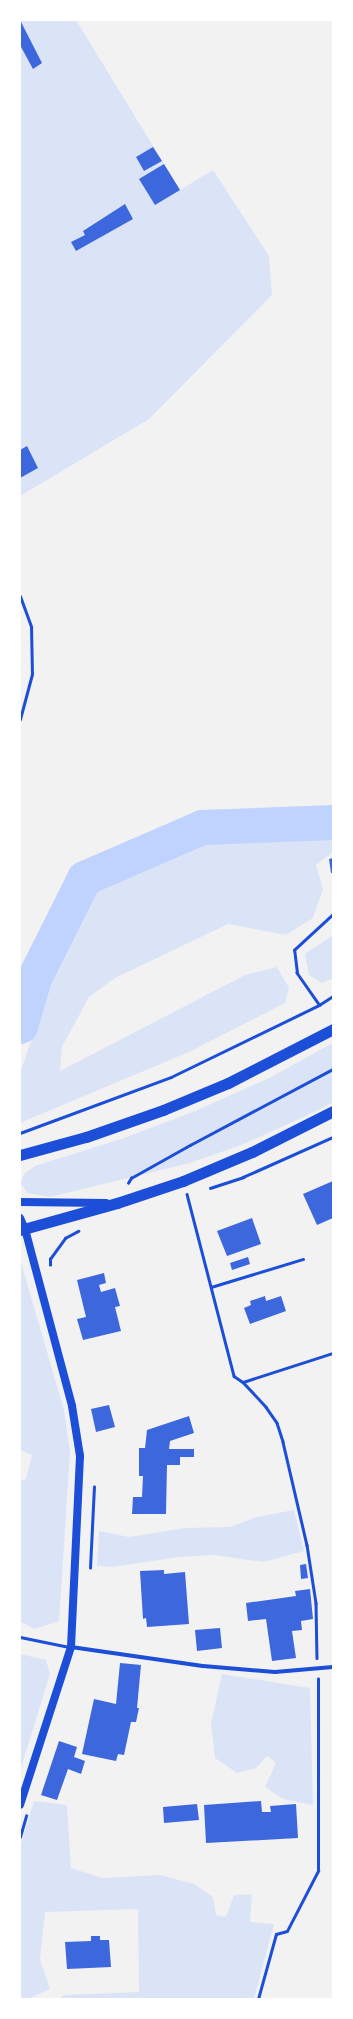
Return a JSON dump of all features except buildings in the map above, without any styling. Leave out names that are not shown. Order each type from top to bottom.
[{"type":"highway","points":[[20,1155],[86,1137],[163,1110],[228,1082],[333,1029]]},
{"type":"highway","points":[[23,1229],[117,1203],[183,1180],[252,1152],[333,1111]]},
{"type":"main road","points":[[20,1202],[117,1203]]},
{"type":"main road","points":[[20,1218],[72,1406],[80,1456],[71,1647],[20,1805]]},
{"type":"street","points":[[71,1647],[203,1666],[276,1672],[333,1668]]},
{"type":"lane","points":[[20,596],[31,628],[32,674],[20,719]]},
{"type":"lane","points":[[20,1637],[71,1647]]},
{"type":"path","points":[[319,1005],[297,973],[294,950],[333,914]]},
{"type":"path","points":[[20,1133],[171,1077],[319,1005],[333,996]]},
{"type":"path","points":[[117,1203],[131,1178],[333,1069]]},
{"type":"path","points":[[208,1189],[243,1177],[333,1137]]},
{"type":"path","points":[[183,1180],[234,1376],[243,1382],[266,1407],[277,1423],[283,1442],[307,1545],[315,1596],[318,1668],[318,1871],[287,1931],[276,1934],[258,1999]]},
{"type":"path","points":[[180,1198],[195,1193]]},
{"type":"path","points":[[50,1274],[50,1259],[65,1238],[84,1228]]},
{"type":"path","points":[[211,1287],[303,1259]]},
{"type":"path","points":[[243,1382],[333,1353]]},
{"type":"path","points":[[90,1573],[94,1485]]},
{"type":"path","points":[[20,1837],[28,1809]]},
{"type":"shaded area","points":[[20,20],[76,20],[180,190],[213,170],[269,256],[272,295],[149,419],[20,496]]},
{"type":"shaded area","points":[[333,833],[333,852],[316,865],[323,889],[313,918],[286,935],[228,924],[115,978],[89,997],[62,1047],[60,1071],[245,975],[277,967],[289,988],[285,1003],[189,1052],[20,1123],[20,1073],[59,961],[98,890],[211,838]]},
{"type":"shaded area","points":[[333,935],[333,978],[322,983],[309,975],[305,954]]},
{"type":"shaded area","points":[[333,1043],[333,1102],[321,1109],[244,1144],[190,1163],[50,1197],[27,1193],[21,1183],[24,1174],[35,1166],[124,1138],[195,1111],[269,1078]]},
{"type":"shaded area","points":[[20,1259],[64,1410],[70,1453],[59,1621],[34,1629],[20,1621],[20,1481],[26,1479],[32,1455],[20,1450]]},
{"type":"shaded area","points":[[294,1510],[304,1551],[264,1562],[214,1555],[179,1557],[112,1567],[97,1566],[99,1531],[129,1537],[185,1528],[230,1527],[257,1517]]},
{"type":"shaded area","points":[[20,1654],[46,1660],[50,1674],[20,1771]]},
{"type":"shaded area","points":[[222,1674],[310,1688],[313,1805],[283,1799],[265,1787],[276,1763],[267,1756],[256,1768],[237,1773],[215,1758],[211,1723]]},
{"type":"shaded area","points":[[34,1801],[67,1805],[71,1868],[103,1878],[160,1875],[194,1884],[213,1897],[216,1915],[226,1917],[234,1895],[252,1894],[250,1922],[274,1924],[254,1999],[59,1999],[64,1995],[139,1992],[138,1909],[45,1912],[40,1959],[50,1989],[28,1999],[20,1999],[20,1847]]},
{"type":"waterway","points":[[20,1026],[34,978],[84,878],[202,827],[333,822]]}]
